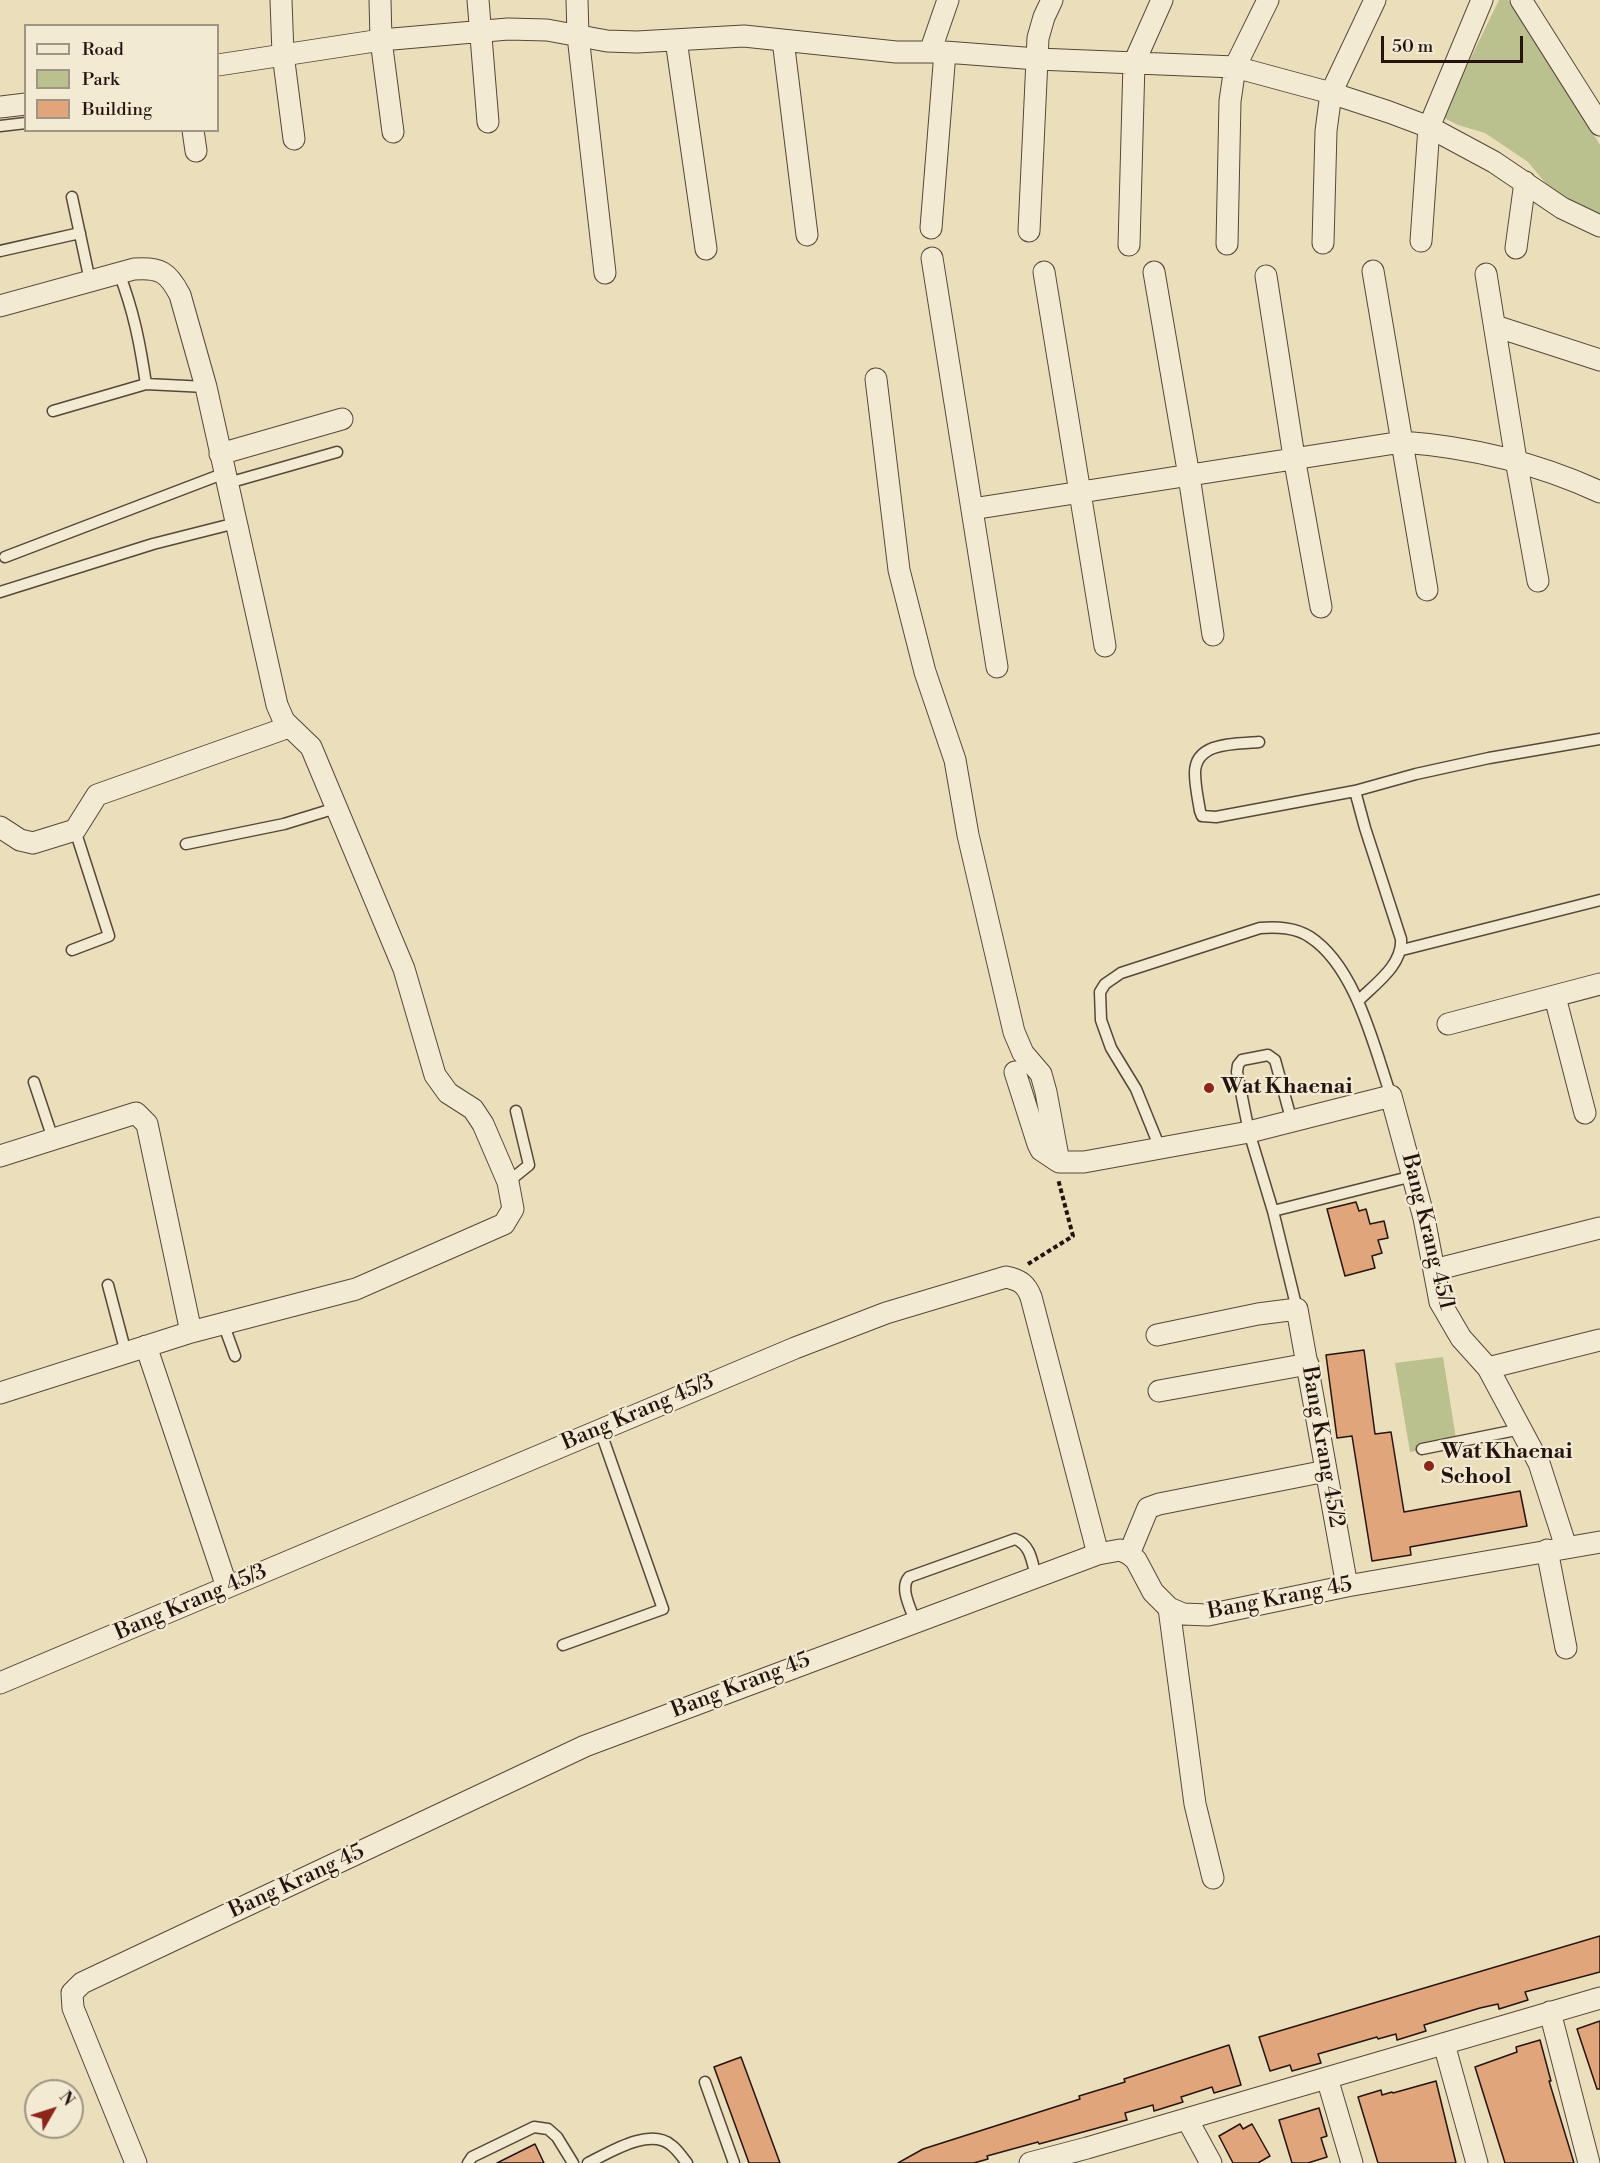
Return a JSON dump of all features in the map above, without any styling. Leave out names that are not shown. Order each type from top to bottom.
[{"type":"street","points":[[281,0],[283,54],[294,139]]},
{"type":"street","points":[[380,0],[381,40],[393,132]]},
{"type":"street","points":[[478,0],[488,122]]},
{"type":"street","points":[[577,0],[578,36],[605,273]]},
{"type":"street","points":[[931,228],[937,52],[948,0]]},
{"type":"street","points":[[1029,231],[1038,38],[1052,0]]},
{"type":"street","points":[[1129,245],[1134,63],[1162,0]]},
{"type":"street","points":[[1227,244],[1230,101],[1235,67],[1268,0]]},
{"type":"street","points":[[1323,243],[1326,131],[1331,93],[1375,0]]},
{"type":"street","points":[[1421,241],[1429,127],[1482,0]]},
{"type":"street","points":[[1521,0],[1600,125]]},
{"type":"street","points":[[219,65],[381,40],[518,29],[547,30],[608,41],[744,36],[862,49],[1235,67],[1331,93],[1429,127],[1494,162],[1562,208],[1600,226]]},
{"type":"street","points":[[676,40],[706,249]]},
{"type":"street","points":[[783,40],[807,235]]},
{"type":"street","points":[[0,107],[24,104]]},
{"type":"street","points":[[1516,248],[1525,182]]},
{"type":"street","points":[[932,258],[997,667]]},
{"type":"street","points":[[0,306],[119,273],[152,268],[164,273],[173,282],[180,295],[206,387],[277,705],[284,722],[311,747],[404,969],[435,1075],[448,1093],[472,1109],[483,1124],[508,1182],[513,1209],[504,1224],[356,1289],[191,1332],[0,1393]]},
{"type":"street","points":[[1373,271],[1427,590]]},
{"type":"street","points":[[1044,272],[1105,646]]},
{"type":"street","points":[[1154,272],[1189,476],[1213,635]]},
{"type":"street","points":[[1486,274],[1538,581]]},
{"type":"street","points":[[1266,276],[1294,458],[1321,607]]},
{"type":"street","points":[[1495,326],[1600,360]]},
{"type":"street","points":[[876,379],[899,570],[925,672],[955,759],[968,835],[1011,1022],[1018,1044],[1041,1074],[1046,1092],[1056,1161]]},
{"type":"street","points":[[224,470],[342,419]]},
{"type":"street","points":[[972,509],[1402,442],[1436,444],[1516,460],[1600,492]]},
{"type":"street","points":[[0,827],[20,840],[33,843],[75,830],[97,795],[289,727]]},
{"type":"street","points":[[1448,1024],[1600,984]]},
{"type":"street","points":[[1555,997],[1585,1113]]},
{"type":"street","points":[[1015,1072],[1038,1144],[1041,1150],[1056,1161],[1084,1162],[1250,1132],[1391,1096]]},
{"type":"street","name":"Bang Krang 45/1","points":[[1391,1096],[1413,1176],[1440,1302],[1461,1338],[1488,1368],[1539,1463],[1557,1549],[1566,1648]]},
{"type":"street","points":[[0,1156],[136,1113],[143,1118],[147,1124],[191,1332]]},
{"type":"street","points":[[1434,1270],[1600,1228]]},
{"type":"street","points":[[1006,1276],[1018,1279],[1027,1287],[1031,1297],[1098,1554]]},
{"type":"street","name":"Bang Krang 45/3","points":[[0,1683],[795,1348],[886,1313],[1006,1276]]},
{"type":"street","points":[[1157,1335],[1258,1314],[1297,1309]]},
{"type":"street","name":"Bang Krang 45/2","points":[[1297,1309],[1347,1586]]},
{"type":"street","points":[[1488,1368],[1600,1340]]},
{"type":"street","points":[[136,1350],[227,1587]]},
{"type":"street","points":[[1159,1391],[1308,1364]]},
{"type":"street","points":[[1213,1878],[1196,1804],[1169,1608],[1153,1592],[1136,1560],[1129,1554],[1148,1508],[1326,1471]]},
{"type":"street","name":"Bang Krang 45","points":[[1169,1608],[1183,1614],[1208,1615],[1347,1586],[1600,1542]]},
{"type":"street","name":"Bang Krang 45","points":[[136,2163],[73,2008],[72,1993],[82,1983],[585,1746],[1098,1554],[1120,1550],[1129,1554]]},
{"type":"street","points":[[1030,2163],[1077,2157],[1187,2119],[1600,1998]]},
{"type":"street","points":[[1550,2012],[1589,2163]]},
{"type":"street","points":[[1444,2043],[1477,2163]]},
{"type":"street","points":[[1327,2078],[1352,2163]]},
{"type":"street","points":[[1187,2119],[1211,2163]]},
{"type":"lane","points":[[0,126],[24,123]]},
{"type":"lane","points":[[72,197],[90,281]]},
{"type":"lane","points":[[0,251],[80,233]]},
{"type":"lane","points":[[119,273],[137,328],[146,384]]},
{"type":"lane","points":[[53,411],[146,384],[206,387]]},
{"type":"lane","points":[[5,557],[224,470],[337,452]]},
{"type":"lane","points":[[0,592],[153,544],[237,523]]},
{"type":"lane","points":[[1260,742],[1212,747],[1202,754],[1197,761],[1195,773],[1202,816],[1216,818],[1355,791],[1416,774],[1489,758],[1600,739]]},
{"type":"lane","points":[[1355,791],[1401,939],[1402,950],[1397,960],[1358,1001]]},
{"type":"lane","points":[[186,844],[284,824],[336,808]]},
{"type":"lane","points":[[72,950],[109,936],[75,830]]},
{"type":"lane","points":[[1402,950],[1600,900]]},
{"type":"lane","name":"Bang Krang 45/1","points":[[1160,1148],[1136,1089],[1111,1048],[1101,1020],[1100,992],[1112,979],[1121,974],[1260,928],[1278,927],[1308,935],[1324,947],[1339,967],[1358,1001],[1391,1096]]},
{"type":"lane","points":[[1292,1122],[1275,1060],[1268,1055],[1242,1060],[1237,1072],[1250,1132],[1273,1211],[1297,1309]]},
{"type":"lane","points":[[34,1082],[53,1139]]},
{"type":"lane","points":[[508,1182],[529,1165],[516,1112]]},
{"type":"lane","points":[[1273,1211],[1413,1176]]},
{"type":"lane","points":[[108,1285],[136,1350]]},
{"type":"lane","points":[[223,1323],[235,1356]]},
{"type":"lane","points":[[1422,1449],[1521,1429]]},
{"type":"lane","points":[[564,1645],[663,1609],[600,1430]]},
{"type":"lane","points":[[915,1622],[904,1588],[905,1581],[909,1577],[1016,1539],[1023,1542],[1029,1549],[1036,1577]]},
{"type":"lane","points":[[705,2082],[734,2163]]},
{"type":"lane","points":[[468,2163],[472,2157],[534,2127],[548,2128],[557,2137],[573,2163]]},
{"type":"lane","points":[[588,2163],[633,2141],[659,2139],[671,2144],[687,2163]]},
{"type":"path","points":[[1006,1276],[1073,1236],[1056,1161]]},
{"type":"green space","points":[[1499,0],[1508,0],[1534,34],[1600,145],[1600,215],[1558,198],[1528,162],[1485,133],[1458,125],[1442,117]]},
{"type":"green space","points":[[1443,1357],[1457,1445],[1410,1452],[1395,1363]]},
{"type":"building","points":[[1356,1202],[1359,1211],[1366,1209],[1370,1224],[1384,1221],[1388,1238],[1378,1240],[1382,1253],[1372,1256],[1375,1268],[1345,1276],[1327,1209]]},
{"type":"building","points":[[1364,1350],[1375,1434],[1391,1432],[1404,1512],[1520,1491],[1527,1526],[1410,1547],[1411,1555],[1372,1561],[1352,1436],[1337,1438],[1326,1355]]},
{"type":"building","points":[[1600,1936],[1600,1972],[1525,1992],[1528,2000],[1499,2009],[1498,2004],[1424,2025],[1426,2031],[1397,2040],[1396,2034],[1378,2039],[1377,2037],[1318,2054],[1321,2063],[1292,2071],[1290,2065],[1270,2071],[1259,2037]]},
{"type":"building","points":[[1600,2021],[1600,2089],[1597,2089],[1577,2029]]},
{"type":"building","points":[[1540,2040],[1551,2081],[1549,2081],[1574,2163],[1505,2163],[1475,2067],[1517,2052],[1516,2047]]},
{"type":"building","points":[[1229,2045],[1241,2085],[1214,2093],[1212,2087],[1181,2097],[1183,2102],[1154,2111],[1153,2105],[1125,2113],[1127,2120],[987,2156],[988,2159],[974,2163],[898,2163],[923,2149],[1080,2099],[1079,2096],[1125,2082],[1124,2079]]},
{"type":"building","points":[[741,2057],[780,2163],[749,2163],[714,2067]]},
{"type":"building","points":[[1436,2081],[1456,2163],[1378,2163],[1358,2097],[1381,2090],[1382,2095],[1393,2093]]},
{"type":"building","points":[[1319,2108],[1327,2136],[1321,2138],[1327,2157],[1308,2163],[1292,2163],[1279,2120]]},
{"type":"building","points":[[1240,2124],[1243,2129],[1252,2124],[1270,2156],[1258,2163],[1233,2163],[1219,2136]]},
{"type":"building","points":[[535,2144],[544,2163],[497,2163]]},
{"type":"place","name":"Wat Khaenai","points":[[1209,1088]]},
{"type":"place","name":"Wat Khaenai School","points":[[1429,1466]]}]
